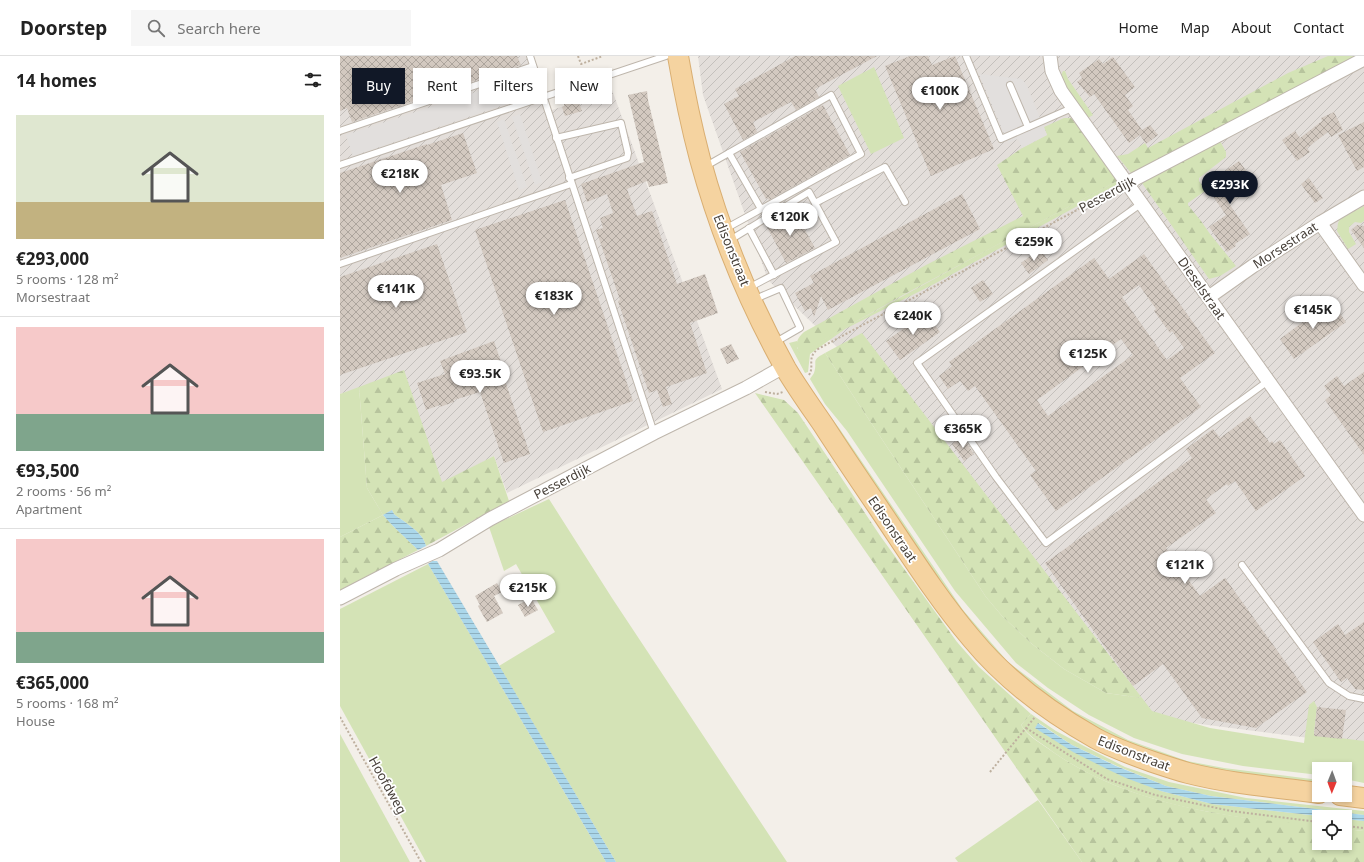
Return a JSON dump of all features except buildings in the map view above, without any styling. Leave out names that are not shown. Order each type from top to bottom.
[{"type":"main road","name":"Edisonstraat","points":[[678,56],[689,113],[703,168],[724,236],[750,296],[773,343],[795,384],[948,608],[973,640],[999,667],[1032,697],[1091,736],[1129,754],[1188,773],[1240,783],[1312,791]]},
{"type":"main road","points":[[1352,796],[1364,798]]},
{"type":"street","name":"Dieselstraat","points":[[1050,56],[1055,81],[1072,108],[1142,203],[1364,515]]},
{"type":"street","name":"Pesserdijk","points":[[1127,183],[1364,59]]},
{"type":"street","name":"Morsestraat","points":[[1209,297],[1320,222],[1364,197]]},
{"type":"street","points":[[1320,222],[1364,284]]},
{"type":"street","name":"Pesserdijk","points":[[340,598],[439,550],[490,519],[746,388],[785,366]]},
{"type":"lane","points":[[340,131],[534,66],[530,56]]},
{"type":"lane","points":[[547,96],[666,56]]},
{"type":"lane","points":[[966,56],[1001,139],[1072,108]]},
{"type":"lane","points":[[1010,85],[1028,127]]},
{"type":"lane","points":[[703,168],[831,95],[861,154],[761,209],[724,236]]},
{"type":"lane","points":[[340,165],[522,104]]},
{"type":"lane","points":[[545,104],[654,434]]},
{"type":"lane","points":[[340,264],[570,181],[627,158],[628,153],[621,123],[556,138]]},
{"type":"lane","points":[[729,154],[761,209]]},
{"type":"lane","points":[[815,203],[885,167],[905,202]]},
{"type":"lane","points":[[724,236],[749,228],[809,192],[836,242],[756,284],[750,296],[762,296],[781,288],[800,328],[773,343]]},
{"type":"lane","points":[[1142,203],[917,364],[996,477],[1046,543],[1268,381]]},
{"type":"lane","points":[[749,228],[774,275]]},
{"type":"lane","points":[[1242,565],[1329,683],[1349,696],[1364,700]]},
{"type":"path","points":[[578,56],[581,64],[604,56]]},
{"type":"path","name":"Pesserdijk","points":[[795,384],[809,374],[812,357],[818,349],[1127,183]]},
{"type":"path","points":[[990,772],[1037,714]]},
{"type":"path","name":"Hoofdweg","points":[[340,717],[421,862]]},
{"type":"path","points":[[1026,728],[1108,779],[1155,795],[1231,811],[1312,821]]},
{"type":"path","points":[[1352,827],[1364,828]]},
{"type":"shaded area","points":[[340,56],[529,56],[533,68],[479,68],[479,104],[546,104],[549,111],[570,104],[612,104],[612,90],[722,389],[507,493],[494,456],[383,515],[359,388],[340,394]]},
{"type":"shaded area","points":[[698,56],[1364,56],[1364,745],[1146,717],[876,385],[768,280],[703,95]]},
{"type":"shaded area","points":[[979,74],[1022,79],[1027,86],[1047,135],[1022,148],[1018,139],[1008,143]]},
{"type":"shaded area","points":[[479,91],[479,104],[506,104],[353,156],[346,135],[440,104],[471,104],[471,94]]},
{"type":"shaded area","points":[[520,114],[542,182],[535,185],[512,117]]},
{"type":"shaded area","points":[[504,119],[527,187],[519,190],[497,122]]},
{"type":"green space","points":[[1328,56],[1360,56],[1132,174],[1117,156],[1128,154],[1145,143],[1148,148],[1288,73]]},
{"type":"green space","points":[[874,67],[904,138],[871,154],[838,86]]},
{"type":"green space","points":[[1063,71],[1065,71],[1068,79],[1093,115],[1088,118],[1065,87],[1060,77]]},
{"type":"green space","points":[[1064,118],[1071,118],[1073,120],[1117,181],[903,295],[800,353],[797,347],[797,342],[804,332],[926,265],[1023,216],[997,165],[1022,148],[1047,135],[1044,127]]},
{"type":"green space","points":[[1220,141],[1226,152],[1226,157],[1199,178],[1199,181],[1205,191],[1188,203],[1210,234],[1236,266],[1220,276],[1209,279],[1142,183]]},
{"type":"green space","points":[[1117,181],[1116,185],[936,283],[845,329],[810,354],[808,372],[805,373],[789,343],[797,341],[797,348],[800,352]]},
{"type":"green space","points":[[1364,206],[1364,221],[1361,223],[1355,222],[1349,227],[1349,232],[1356,244],[1348,249],[1337,231],[1338,223],[1340,219]]},
{"type":"green space","points":[[862,333],[1142,698],[1106,693],[1064,669],[1032,644],[1002,616],[986,597],[825,353]]},
{"type":"green space","points":[[825,353],[986,597],[1002,616],[1032,644],[1064,669],[1106,693],[1142,698],[1152,711],[1210,728],[1304,743],[1309,705],[1314,701],[1317,707],[1314,733],[1316,735],[1364,741],[1364,783],[1352,780],[1352,762],[1312,762],[1312,774],[1243,766],[1182,754],[1134,738],[1089,715],[1048,688],[1016,663],[955,591],[847,431],[825,404],[810,379],[814,373],[815,361]]},
{"type":"green space","points":[[404,370],[442,482],[494,456],[509,501],[426,546],[421,536],[394,514],[392,510],[383,515],[367,488],[359,387]]},
{"type":"green space","points":[[359,387],[367,488],[383,515],[340,537],[340,394]]},
{"type":"green space","points":[[755,393],[784,400],[798,413],[881,537],[957,642],[979,667],[1031,714],[1021,725],[1027,733],[1036,740],[1083,770],[1115,785],[1147,797],[1215,813],[1312,825],[1312,850],[1352,850],[1352,830],[1364,831],[1364,862],[1082,862]]},
{"type":"green space","points":[[818,401],[839,428],[963,610],[1008,662],[1073,711],[1128,740],[1187,761],[1224,768],[1312,779],[1312,785],[1191,768],[1087,726],[1031,688],[959,615]]},
{"type":"green space","points":[[549,499],[612,598],[787,862],[616,862],[499,666],[555,632],[516,564],[504,571],[489,527]]},
{"type":"green space","points":[[383,515],[418,550],[340,590],[340,537]]},
{"type":"green space","points":[[428,564],[606,862],[426,862],[340,706],[340,609]]},
{"type":"green space","points":[[1031,714],[1056,731],[1125,767],[1169,782],[1246,798],[1364,811],[1364,815],[1352,814],[1352,810],[1324,810],[1211,796],[1166,786],[1117,766],[1072,745],[1039,723],[1035,728],[1161,791],[1212,804],[1312,815],[1312,826],[1250,819],[1181,806],[1147,797],[1115,785],[1083,770],[1053,752],[1032,736],[1021,725]]},
{"type":"green space","points":[[340,734],[410,862],[340,862]]},
{"type":"green space","points":[[1038,800],[1082,862],[958,862],[955,858]]},
{"type":"green space","points":[[1352,820],[1364,821],[1364,831],[1352,830]]},
{"type":"water","points":[[392,510],[394,514],[421,536],[426,546],[418,550],[383,515]]},
{"type":"water","points":[[432,561],[437,561],[616,862],[606,862],[428,564]]},
{"type":"water","points":[[1038,723],[1072,745],[1116,766],[1166,786],[1211,796],[1324,810],[1312,810],[1312,815],[1212,804],[1161,791],[1126,778],[1073,752],[1035,728]]},
{"type":"water","points":[[1352,814],[1364,815],[1364,821],[1352,820]]}]
